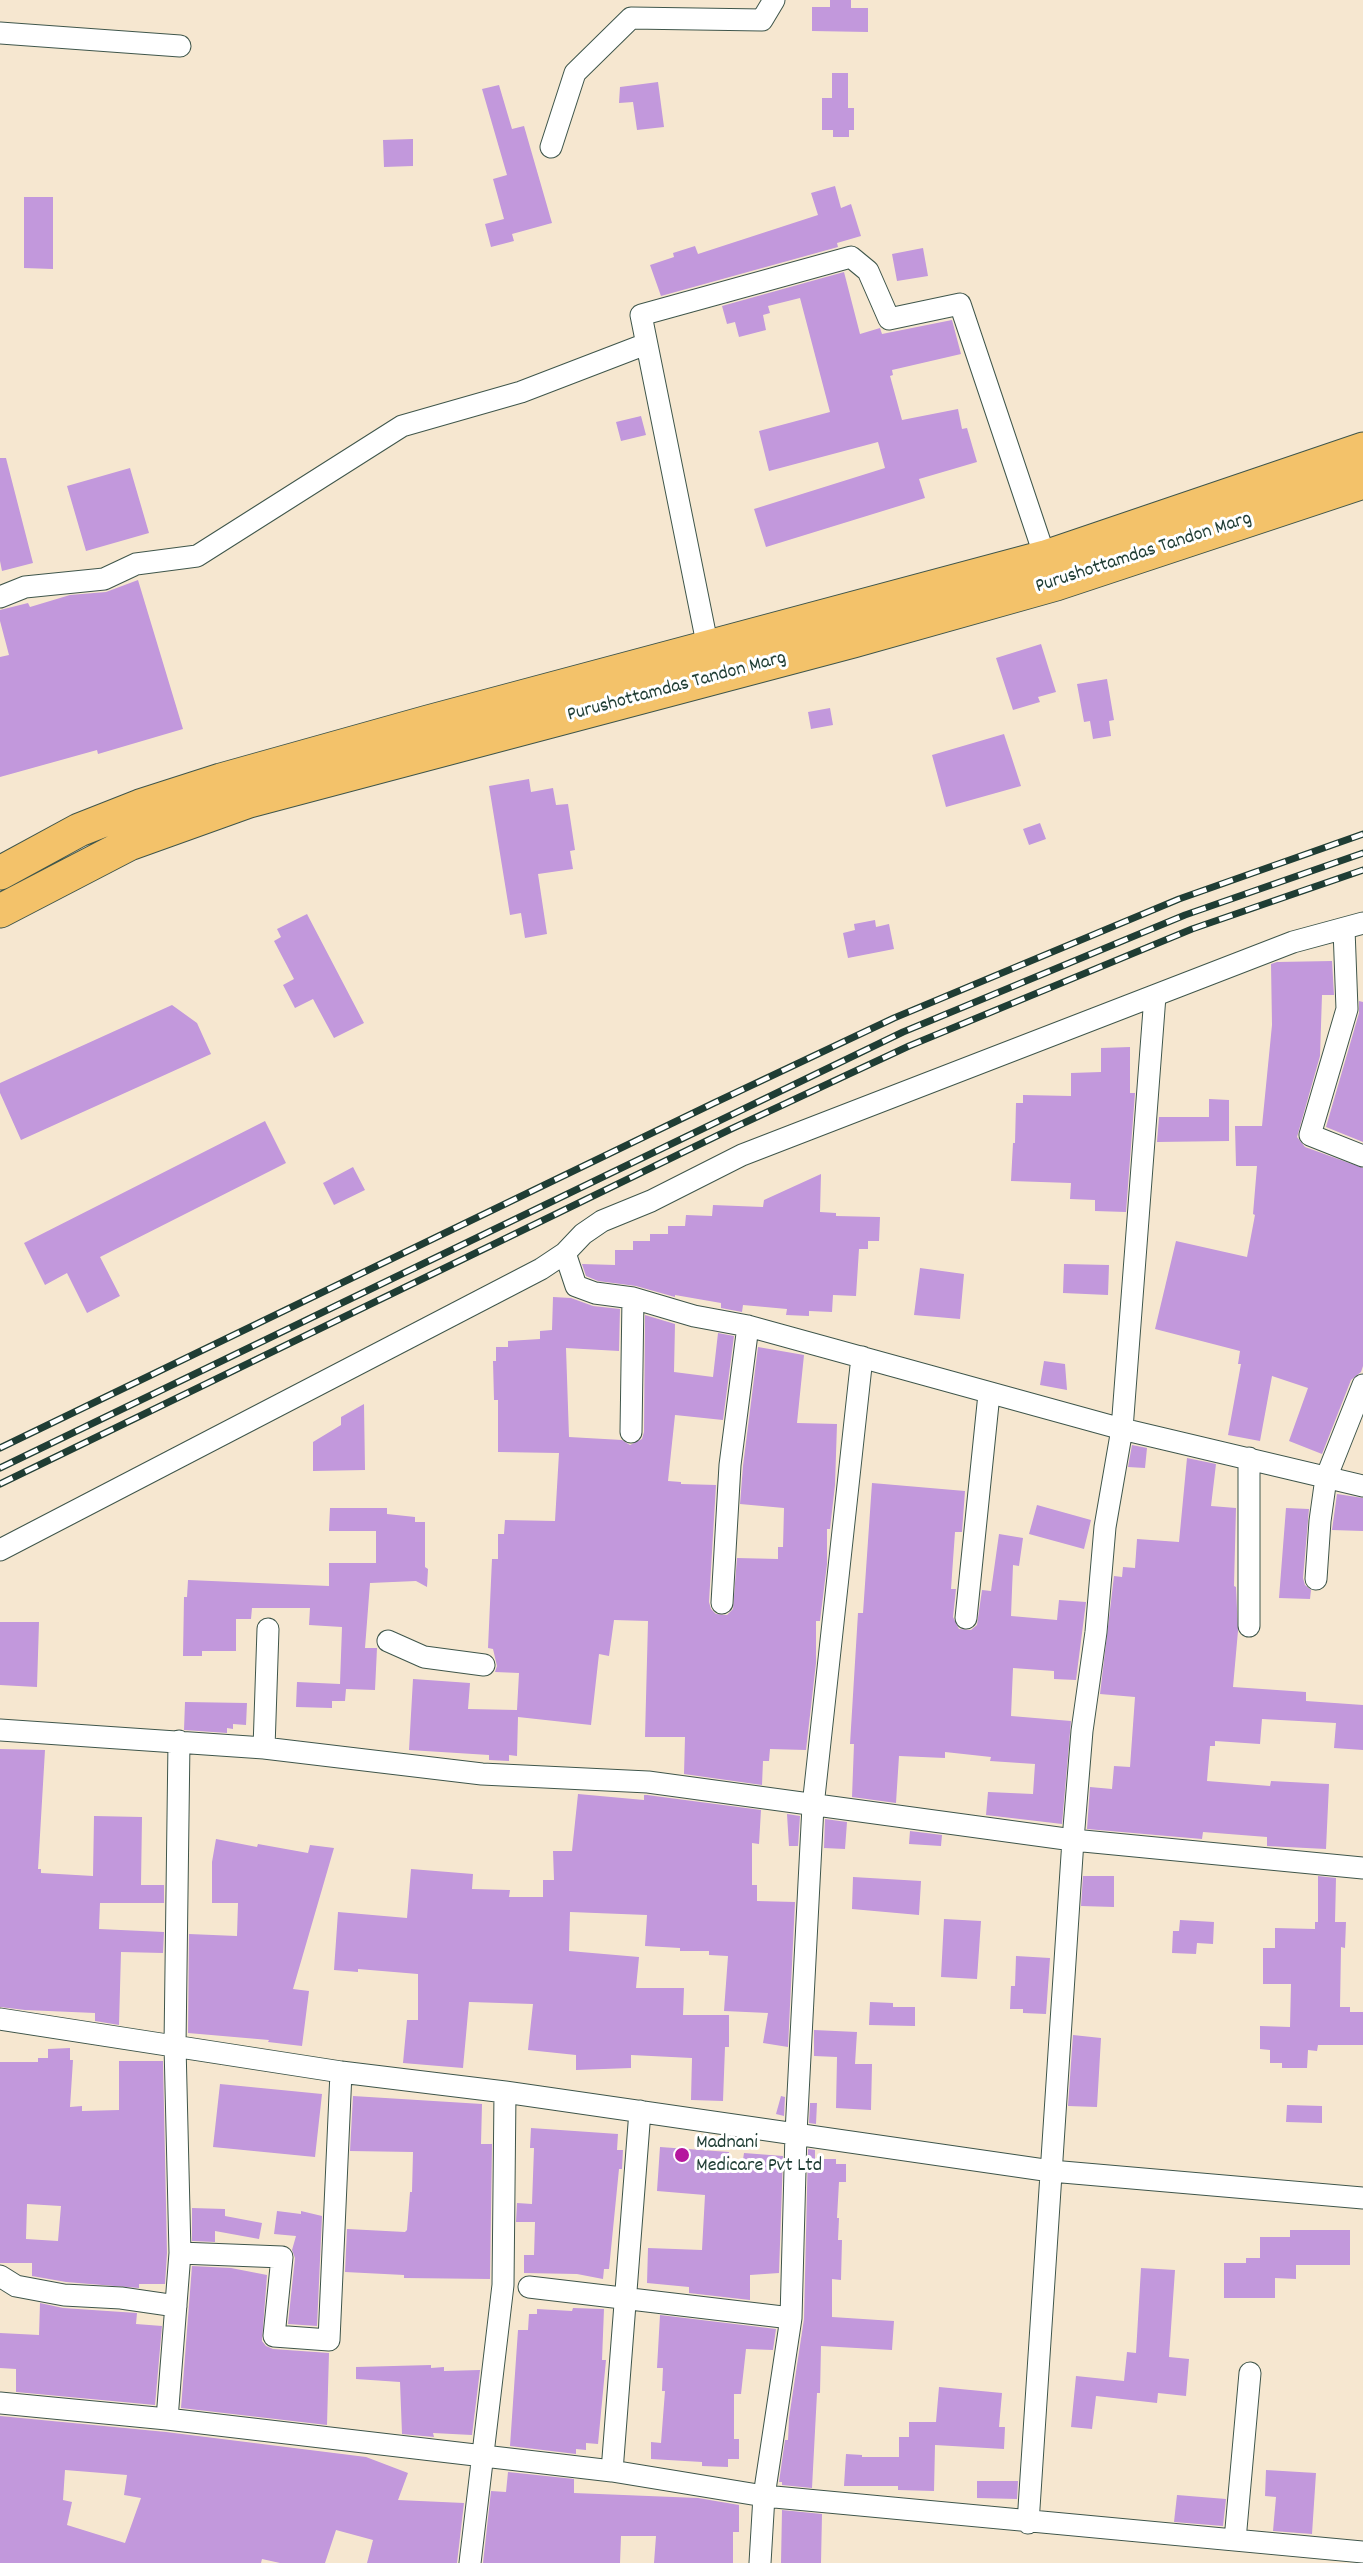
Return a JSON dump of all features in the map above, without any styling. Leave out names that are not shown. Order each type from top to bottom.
[{"type":"main road","points":[[0,873],[78,830],[180,793],[417,725],[1045,557],[1363,449]]},
{"type":"main road","name":"Purushottamdas Tandon Marg","points":[[0,911],[129,844],[249,801],[830,647],[1056,584],[1363,483]]},
{"type":"street","points":[[551,147],[575,73],[631,18],[762,20],[774,0]]},
{"type":"street","points":[[0,33],[180,46]]},
{"type":"street","points":[[708,648],[641,315],[851,257],[868,271],[889,319],[960,304],[1045,557]]},
{"type":"street","points":[[0,597],[25,587],[104,579],[136,564],[197,556],[402,426],[521,392],[646,344]]},
{"type":"street","points":[[0,1550],[541,1269],[566,1252],[583,1234],[602,1221],[651,1201],[742,1155],[1293,942],[1354,926],[1347,1010],[1310,1135],[1363,1156]]},
{"type":"street","points":[[1028,2523],[1082,1731],[1096,1632],[1105,1527],[1122,1429],[1155,996]]},
{"type":"street","points":[[566,1252],[576,1287],[595,1293],[633,1298],[694,1316],[748,1326],[1122,1429],[1363,1486]]},
{"type":"street","points":[[631,1432],[633,1298]]},
{"type":"street","points":[[722,1603],[730,1465],[748,1326]]},
{"type":"street","points":[[760,2563],[764,2496],[791,2319],[796,2133],[813,1806],[862,1357]]},
{"type":"street","points":[[1316,1579],[1326,1478],[1363,1384]]},
{"type":"street","points":[[966,1618],[989,1394]]},
{"type":"street","points":[[1249,1458],[1249,1626]]},
{"type":"street","points":[[264,1748],[268,1629]]},
{"type":"street","points":[[388,1641],[424,1658],[484,1665]]},
{"type":"street","points":[[0,1730],[264,1748],[482,1774],[648,1782],[1073,1840],[1363,1868]]},
{"type":"street","points":[[167,2419],[180,2253],[175,2045],[179,1741]]},
{"type":"street","points":[[0,2019],[341,2072],[505,2092],[1051,2171],[1363,2198]]},
{"type":"street","points":[[180,2253],[282,2257],[274,2336],[329,2340],[341,2072]]},
{"type":"street","points":[[470,2563],[503,2284],[505,2092]]},
{"type":"street","points":[[612,2471],[640,2111]]},
{"type":"street","points":[[0,2276],[16,2286],[64,2295],[121,2298],[176,2306]]},
{"type":"street","points":[[529,2287],[791,2319]]},
{"type":"street","points":[[1235,2540],[1250,2373]]},
{"type":"street","points":[[0,2403],[167,2419],[481,2458],[612,2471],[764,2496],[1028,2523],[1363,2552]]},
{"type":"building","points":[[830,0],[851,0],[851,8],[868,8],[868,32],[812,31],[812,7],[830,7]]},
{"type":"building","points":[[832,73],[848,73],[848,108],[854,108],[854,130],[849,130],[849,137],[833,137],[833,130],[822,130],[822,98],[832,98]]},
{"type":"building","points":[[658,82],[664,127],[637,130],[633,102],[619,103],[620,87]]},
{"type":"building","points":[[499,85],[512,129],[524,126],[552,223],[512,234],[514,241],[491,247],[485,224],[504,219],[493,179],[507,175],[482,89]]},
{"type":"building","points":[[413,139],[413,166],[384,167],[383,140]]},
{"type":"building","points":[[835,186],[841,208],[851,204],[861,236],[837,243],[838,247],[661,296],[650,265],[674,257],[673,253],[695,246],[698,254],[818,215],[811,193]]},
{"type":"building","points":[[24,197],[53,197],[53,269],[24,268]]},
{"type":"building","points":[[923,248],[928,276],[897,281],[892,254]]},
{"type":"building","points":[[844,272],[860,334],[880,328],[882,334],[952,320],[961,354],[892,370],[893,375],[890,376],[902,420],[958,409],[962,429],[967,428],[977,462],[919,479],[925,498],[766,547],[754,509],[885,468],[878,442],[769,471],[759,431],[830,412],[800,298],[768,306],[770,313],[763,315],[766,330],[739,337],[735,322],[727,324],[722,306]]},
{"type":"building","points":[[641,416],[646,435],[621,441],[616,422]]},
{"type":"building","points":[[0,458],[6,458],[33,563],[2,571],[0,561]]},
{"type":"building","points":[[130,468],[149,533],[86,551],[67,486]]},
{"type":"building","points":[[138,580],[183,729],[98,754],[97,750],[0,777],[0,657],[9,655],[0,621],[0,610],[28,603],[30,607],[70,595],[106,592]]},
{"type":"building","points":[[1041,644],[1056,692],[1038,697],[1040,702],[1013,710],[996,658]]},
{"type":"building","points":[[1107,679],[1114,720],[1109,721],[1111,736],[1093,739],[1090,721],[1084,722],[1077,684]]},
{"type":"building","points":[[830,708],[833,725],[811,729],[808,712]]},
{"type":"building","points":[[1004,734],[1021,786],[946,807],[932,755]]},
{"type":"building","points":[[529,779],[531,792],[553,788],[556,805],[568,804],[575,850],[570,851],[573,869],[538,874],[547,934],[525,938],[521,913],[510,915],[489,786]]},
{"type":"building","points":[[1040,823],[1046,839],[1029,845],[1023,829]]},
{"type":"building","points":[[307,914],[364,1023],[334,1038],[313,999],[295,1008],[283,985],[294,979],[274,941],[281,937],[277,929]]},
{"type":"building","points":[[875,920],[876,927],[889,924],[894,949],[848,958],[843,933],[855,930],[854,924]]},
{"type":"building","points":[[1332,961],[1334,995],[1322,995],[1320,1056],[1297,1137],[1305,1147],[1363,1168],[1363,1366],[1361,1372],[1351,1380],[1322,1454],[1289,1441],[1308,1388],[1272,1376],[1260,1441],[1228,1435],[1241,1364],[1238,1364],[1240,1351],[1155,1329],[1176,1241],[1247,1257],[1255,1215],[1253,1214],[1257,1166],[1236,1166],[1235,1126],[1262,1126],[1272,1025],[1271,964]]},
{"type":"building","points":[[1359,1001],[1363,1002],[1363,1142],[1326,1127],[1359,1013]]},
{"type":"building","points":[[172,1005],[197,1023],[211,1054],[21,1140],[0,1093],[0,1083]]},
{"type":"building","points":[[1130,1047],[1130,1093],[1135,1093],[1126,1212],[1095,1211],[1095,1200],[1070,1199],[1071,1183],[1011,1181],[1016,1103],[1023,1103],[1023,1095],[1071,1096],[1071,1073],[1101,1072],[1101,1048]]},
{"type":"building","points":[[1209,1099],[1229,1100],[1229,1141],[1157,1142],[1159,1117],[1209,1117]]},
{"type":"building","points":[[265,1121],[286,1163],[100,1257],[120,1296],[87,1313],[67,1273],[45,1285],[24,1243]]},
{"type":"building","points":[[353,1167],[365,1190],[334,1205],[323,1183]]},
{"type":"building","points":[[821,1174],[820,1212],[836,1213],[836,1216],[880,1217],[879,1241],[868,1241],[868,1249],[859,1249],[856,1296],[833,1295],[832,1312],[809,1311],[809,1316],[786,1315],[787,1309],[743,1305],[742,1312],[721,1308],[721,1303],[675,1295],[675,1297],[636,1286],[598,1281],[586,1276],[582,1264],[615,1265],[615,1250],[633,1250],[633,1241],[650,1241],[650,1234],[668,1234],[668,1226],[685,1226],[686,1215],[712,1216],[713,1205],[763,1207],[764,1200]]},
{"type":"building","points":[[1064,1264],[1109,1265],[1108,1295],[1063,1293]]},
{"type":"building","points":[[920,1268],[964,1274],[960,1319],[914,1315]]},
{"type":"building","points":[[553,1297],[571,1298],[593,1306],[620,1309],[619,1351],[566,1348],[569,1437],[622,1440],[630,1445],[642,1439],[644,1432],[645,1315],[675,1324],[674,1372],[713,1377],[718,1333],[734,1336],[723,1420],[675,1415],[668,1481],[681,1482],[681,1484],[716,1485],[709,1602],[716,1614],[727,1615],[733,1609],[737,1558],[778,1559],[778,1547],[783,1547],[784,1508],[740,1504],[758,1347],[804,1355],[797,1423],[837,1424],[835,1485],[830,1529],[827,1529],[827,1564],[820,1621],[816,1621],[816,1663],[806,1750],[770,1749],[769,1761],[763,1761],[762,1785],[684,1774],[685,1737],[645,1737],[648,1621],[614,1620],[609,1656],[599,1654],[591,1725],[518,1717],[517,1756],[509,1755],[509,1761],[489,1760],[489,1755],[409,1750],[413,1679],[470,1683],[468,1709],[517,1710],[519,1673],[495,1672],[497,1666],[493,1649],[488,1648],[492,1559],[498,1559],[498,1534],[504,1534],[505,1520],[555,1521],[559,1453],[498,1452],[498,1400],[494,1400],[493,1361],[496,1361],[496,1347],[508,1347],[508,1341],[540,1339],[540,1331],[552,1330]]},
{"type":"building","points":[[1044,1361],[1065,1364],[1067,1390],[1040,1385]]},
{"type":"building","points":[[364,1404],[365,1470],[313,1471],[313,1442],[341,1425],[341,1417]]},
{"type":"building","points":[[1132,1445],[1147,1448],[1145,1468],[1128,1467]]},
{"type":"building","points":[[1187,1458],[1216,1464],[1211,1506],[1236,1508],[1234,1586],[1236,1587],[1238,1631],[1233,1687],[1306,1692],[1306,1701],[1363,1705],[1363,1750],[1334,1748],[1336,1723],[1262,1719],[1260,1744],[1215,1741],[1215,1746],[1210,1746],[1207,1781],[1270,1786],[1271,1781],[1329,1784],[1326,1849],[1267,1846],[1267,1837],[1203,1832],[1202,1839],[1087,1829],[1090,1787],[1112,1789],[1114,1766],[1130,1767],[1135,1697],[1100,1694],[1114,1576],[1122,1577],[1123,1567],[1135,1568],[1137,1539],[1179,1542]]},
{"type":"building","points":[[872,1483],[965,1491],[962,1532],[955,1532],[951,1589],[956,1589],[953,1617],[959,1629],[971,1630],[977,1625],[982,1590],[991,1591],[999,1534],[1023,1538],[1019,1566],[1013,1565],[1011,1616],[1057,1620],[1059,1600],[1086,1602],[1076,1680],[1054,1679],[1054,1671],[1013,1668],[1011,1716],[1071,1721],[1062,1824],[986,1815],[988,1792],[1033,1794],[1035,1764],[990,1761],[991,1757],[945,1752],[945,1758],[899,1756],[896,1803],[852,1797],[854,1744],[850,1744],[858,1613],[863,1613]]},
{"type":"building","points":[[1337,1494],[1363,1498],[1363,1531],[1332,1530]]},
{"type":"building","points":[[1037,1505],[1091,1520],[1084,1549],[1029,1534]]},
{"type":"building","points":[[330,1508],[387,1508],[387,1514],[415,1517],[415,1522],[425,1522],[427,1587],[416,1581],[370,1583],[365,1648],[377,1648],[375,1690],[346,1689],[345,1701],[332,1701],[332,1708],[296,1707],[297,1682],[340,1684],[342,1627],[309,1625],[310,1608],[252,1608],[251,1619],[236,1619],[236,1651],[202,1651],[202,1656],[183,1656],[184,1597],[187,1597],[188,1580],[329,1586],[329,1563],[376,1563],[376,1531],[329,1531]]},
{"type":"building","points":[[1286,1508],[1309,1509],[1303,1578],[1305,1585],[1311,1590],[1310,1599],[1279,1598]]},
{"type":"building","points":[[0,1622],[39,1622],[37,1687],[0,1685]]},
{"type":"building","points":[[185,1702],[247,1703],[246,1725],[233,1724],[233,1729],[227,1728],[227,1733],[184,1730]]},
{"type":"building","points":[[0,1749],[45,1750],[38,1869],[41,1869],[41,1873],[93,1876],[94,1816],[142,1817],[141,1885],[164,1885],[164,1903],[100,1903],[99,1929],[164,1932],[163,1953],[121,1952],[119,2025],[95,2021],[95,2013],[0,2007]]},
{"type":"building","points":[[578,1794],[644,1800],[644,1795],[647,1795],[761,1810],[759,1844],[752,1843],[752,1885],[757,1885],[757,1901],[795,1902],[788,2047],[763,2043],[768,2013],[724,2011],[728,1956],[709,1955],[709,1951],[680,1951],[680,1948],[645,1946],[647,1915],[570,1912],[569,1951],[639,1957],[636,1988],[684,1988],[683,2015],[729,2015],[729,2047],[725,2047],[723,2101],[691,2100],[692,2058],[631,2055],[631,2068],[576,2070],[576,2055],[528,2050],[533,2004],[469,2002],[463,2068],[403,2063],[407,2020],[418,2020],[418,1974],[358,1969],[358,1972],[334,1970],[338,1912],[407,1918],[411,1869],[473,1874],[472,1889],[510,1890],[509,1897],[543,1897],[543,1880],[554,1880],[553,1851],[572,1851]]},
{"type":"building","points":[[787,1814],[800,1816],[798,1846],[789,1846]]},
{"type":"building","points":[[825,1819],[847,1822],[845,1849],[824,1848]]},
{"type":"building","points":[[910,1831],[942,1835],[941,1846],[909,1844]]},
{"type":"building","points":[[216,1839],[308,1853],[310,1845],[334,1848],[293,1989],[309,1991],[302,2046],[268,2042],[269,2040],[188,2033],[189,1934],[237,1936],[238,1903],[212,1903],[212,1862]]},
{"type":"building","points":[[1083,1876],[1114,1876],[1114,1907],[1081,1906]]},
{"type":"building","points":[[1318,1876],[1336,1878],[1335,1922],[1346,1922],[1345,1948],[1341,1947],[1340,2007],[1350,2007],[1350,2012],[1363,2012],[1363,2045],[1318,2045],[1317,2051],[1308,2050],[1307,2068],[1282,2068],[1282,2063],[1270,2063],[1270,2050],[1260,2049],[1260,2026],[1290,2027],[1291,1984],[1263,1984],[1263,1948],[1275,1948],[1275,1928],[1315,1929],[1315,1922],[1318,1922]]},
{"type":"building","points":[[853,1877],[921,1881],[919,1915],[852,1909]]},
{"type":"building","points":[[944,1919],[981,1921],[977,1979],[941,1977]]},
{"type":"building","points":[[1180,1920],[1214,1922],[1213,1944],[1197,1943],[1196,1954],[1172,1953],[1173,1931],[1179,1931]]},
{"type":"building","points":[[1016,1956],[1050,1958],[1046,2014],[1023,2013],[1023,2009],[1010,2009],[1011,1986],[1015,1986]]},
{"type":"building","points":[[870,2002],[893,2003],[893,2007],[915,2007],[915,2026],[869,2025]]},
{"type":"building","points":[[814,2030],[857,2032],[855,2064],[872,2064],[871,2110],[836,2108],[837,2057],[814,2056]]},
{"type":"building","points":[[1073,2035],[1101,2038],[1097,2107],[1068,2106]]},
{"type":"building","points":[[70,2048],[70,2060],[73,2060],[70,2107],[82,2106],[82,2111],[119,2110],[119,2061],[163,2061],[167,2253],[165,2284],[139,2284],[139,2288],[66,2282],[32,2276],[32,2263],[0,2263],[0,2062],[38,2062],[38,2058],[48,2058],[48,2049]],"holes":[[[27,2204],[61,2206],[58,2241],[26,2239]]]},
{"type":"building","points":[[220,2084],[322,2094],[315,2157],[213,2147]]},
{"type":"building","points":[[353,2096],[482,2104],[481,2144],[492,2144],[490,2279],[404,2278],[404,2275],[345,2272],[347,2229],[405,2232],[410,2192],[412,2192],[413,2152],[350,2151]]},
{"type":"building","points":[[781,2096],[785,2097],[784,2116],[776,2114]]},
{"type":"building","points":[[810,2103],[817,2103],[816,2124],[809,2123]]},
{"type":"building","points":[[1287,2105],[1322,2106],[1322,2123],[1286,2122]]},
{"type":"building","points":[[531,2128],[618,2134],[617,2150],[623,2150],[622,2169],[619,2169],[609,2269],[604,2269],[603,2279],[577,2274],[524,2273],[524,2255],[534,2255],[535,2222],[516,2222],[517,2203],[532,2204],[534,2148],[530,2148]]},
{"type":"building","points":[[660,2147],[729,2152],[729,2164],[742,2166],[744,2153],[783,2156],[779,2273],[750,2275],[750,2300],[689,2293],[689,2287],[647,2283],[648,2248],[702,2250],[705,2195],[657,2191]]},
{"type":"building","points":[[808,2149],[815,2150],[815,2159],[836,2159],[836,2164],[846,2164],[846,2182],[839,2182],[837,2218],[839,2218],[838,2240],[842,2240],[841,2280],[832,2279],[832,2317],[894,2321],[892,2350],[821,2346],[820,2393],[817,2393],[812,2488],[782,2485],[782,2482],[779,2482],[785,2440],[788,2440],[789,2418],[804,2319]]},
{"type":"building","points":[[192,2208],[225,2209],[225,2216],[262,2223],[259,2239],[215,2231],[215,2242],[192,2241]]},
{"type":"building","points":[[277,2211],[301,2214],[301,2211],[322,2216],[317,2326],[288,2324],[295,2258],[292,2250],[296,2236],[274,2234]]},
{"type":"building","points":[[1290,2230],[1350,2230],[1350,2265],[1296,2265],[1296,2279],[1275,2278],[1275,2298],[1224,2298],[1224,2263],[1246,2263],[1246,2258],[1260,2258],[1260,2237],[1290,2237]]},
{"type":"building","points":[[192,2266],[231,2268],[267,2275],[262,2341],[273,2349],[329,2353],[327,2425],[181,2408]]},
{"type":"building","points":[[1141,2268],[1175,2270],[1169,2357],[1189,2359],[1186,2396],[1158,2393],[1157,2403],[1096,2396],[1092,2429],[1071,2427],[1076,2376],[1124,2381],[1127,2352],[1136,2353]]},
{"type":"building","points":[[40,2303],[63,2308],[137,2313],[136,2324],[162,2326],[155,2405],[16,2392],[16,2369],[0,2368],[0,2333],[39,2335]]},
{"type":"building","points":[[573,2308],[604,2309],[602,2360],[606,2360],[598,2444],[586,2443],[586,2450],[576,2449],[576,2454],[510,2446],[518,2330],[528,2330],[529,2314],[537,2314],[537,2309],[572,2311]]},
{"type":"building","points":[[660,2315],[776,2329],[773,2350],[746,2349],[741,2394],[734,2394],[734,2439],[739,2439],[739,2459],[728,2459],[728,2467],[702,2466],[702,2462],[651,2459],[651,2442],[661,2443],[665,2391],[662,2391],[663,2368],[657,2368]]},
{"type":"building","points":[[431,2365],[431,2368],[444,2367],[444,2371],[480,2370],[472,2435],[433,2433],[434,2437],[402,2434],[400,2382],[356,2379],[356,2367]]},
{"type":"building","points":[[939,2387],[1002,2393],[999,2427],[1005,2427],[1004,2449],[935,2445],[934,2491],[898,2490],[898,2486],[844,2486],[846,2454],[862,2455],[862,2457],[899,2457],[899,2437],[909,2437],[909,2422],[936,2422]]},
{"type":"building","points":[[0,2416],[166,2432],[366,2457],[408,2473],[398,2500],[464,2503],[457,2563],[367,2563],[373,2540],[336,2530],[325,2563],[280,2563],[262,2559],[261,2563],[0,2563]],"holes":[[[65,2470],[127,2475],[124,2495],[141,2498],[125,2543],[67,2525],[72,2502],[63,2500]]]},
{"type":"building","points":[[1266,2470],[1316,2473],[1312,2534],[1273,2531],[1276,2497],[1265,2496]]},
{"type":"building","points":[[508,2472],[574,2479],[574,2493],[698,2498],[739,2505],[739,2532],[733,2532],[733,2563],[654,2563],[656,2536],[621,2536],[620,2563],[483,2563],[491,2491],[506,2492]]},
{"type":"building","points":[[977,2481],[1018,2481],[1017,2499],[977,2498]]},
{"type":"building","points":[[1177,2495],[1226,2499],[1223,2526],[1174,2522]]},
{"type":"building","points":[[782,2510],[822,2514],[821,2563],[781,2563]]},
{"type":"railway","points":[[0,1448],[894,1018],[1179,899],[1363,834]]},
{"type":"railway","points":[[0,1468],[903,1032],[1185,915],[1363,853]]},
{"type":"railway","points":[[0,1484],[731,1129],[909,1046],[1192,929],[1363,870]]},
{"type":"place","name":"Madnani Medicare Pvt Ltd","points":[[682,2155]]}]
